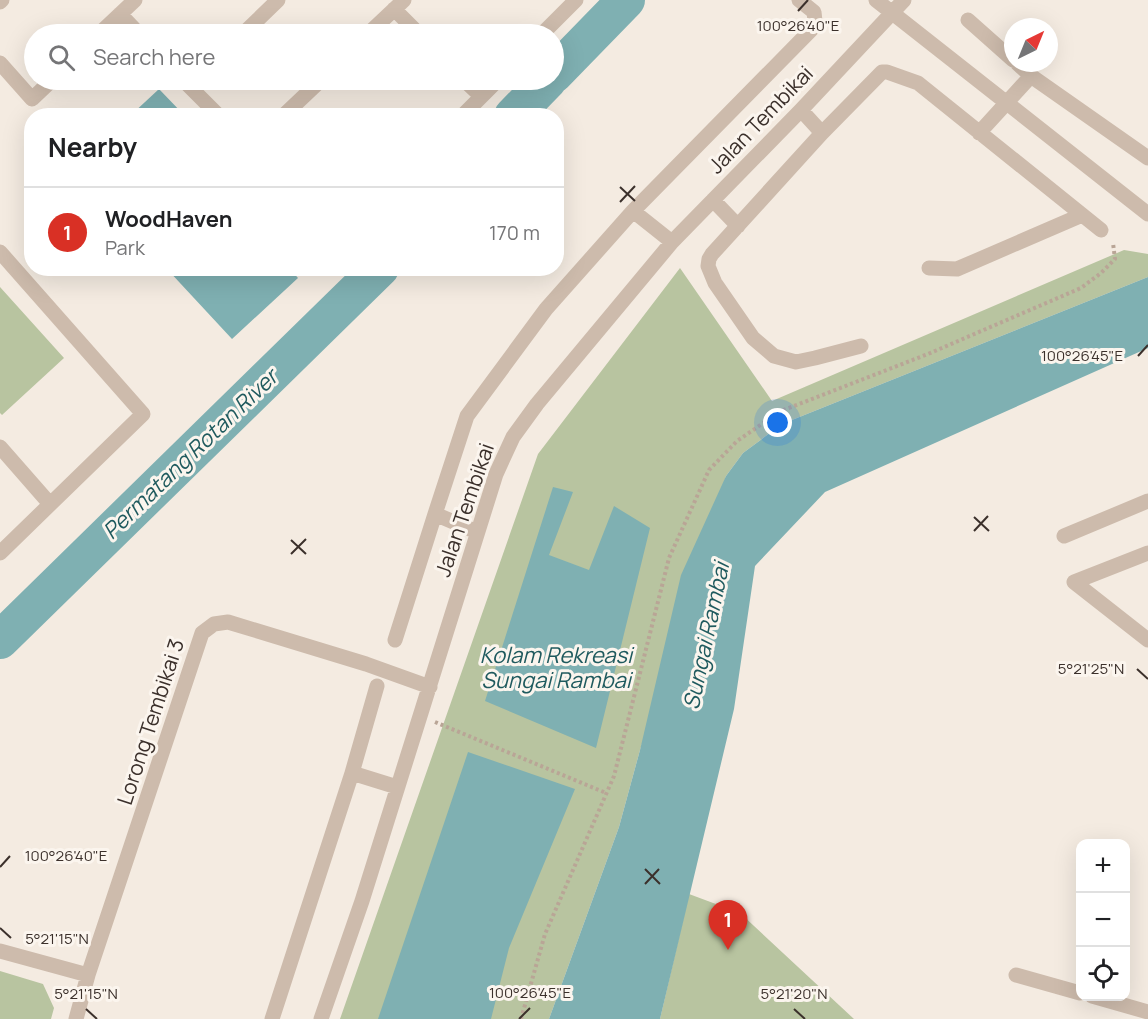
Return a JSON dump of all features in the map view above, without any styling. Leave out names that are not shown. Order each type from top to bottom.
[{"type":"street","points":[[110,24],[135,0]]},
{"type":"street","points":[[253,24],[278,0]]},
{"type":"street","points":[[552,24],[576,0]]},
{"type":"street","points":[[395,640],[467,416],[546,309],[633,211],[812,30],[815,21],[814,12],[800,0]]},
{"type":"street","points":[[876,0],[1148,214]]},
{"type":"street","name":"Jalan Tembikai","points":[[321,1019],[362,901],[496,474],[513,437],[537,404],[672,242],[904,0]]},
{"type":"street","points":[[379,24],[399,5],[412,24]]},
{"type":"street","points":[[120,15],[129,24]]},
{"type":"street","points":[[968,20],[1004,52]]},
{"type":"street","points":[[0,63],[32,99],[41,90]]},
{"type":"street","points":[[861,346],[796,362],[774,356],[753,338],[715,283],[708,266],[708,259],[822,133],[882,72],[918,83],[1101,230]]},
{"type":"street","points":[[1027,72],[1148,158]]},
{"type":"street","points":[[979,133],[1031,76]]},
{"type":"street","points":[[197,90],[212,108]]},
{"type":"street","points":[[291,108],[310,90]]},
{"type":"street","points":[[475,90],[481,96]]},
{"type":"street","points":[[470,108],[487,90]]},
{"type":"street","points":[[801,110],[822,133]]},
{"type":"street","points":[[713,200],[738,226]]},
{"type":"street","points":[[633,211],[672,242]]},
{"type":"street","points":[[929,268],[957,269],[1082,214]]},
{"type":"street","points":[[0,252],[143,414],[0,553]]},
{"type":"street","points":[[0,447],[50,504]]},
{"type":"street","points":[[1064,536],[1148,501]]},
{"type":"street","points":[[435,514],[477,532]]},
{"type":"street","points":[[1148,554],[1074,582],[1148,640]]},
{"type":"street","name":"Lorong Tembikai 3","points":[[76,1019],[88,975],[202,633],[214,624],[228,622],[366,664],[430,687]]},
{"type":"street","points":[[272,1019],[352,773],[377,686]]},
{"type":"street","points":[[352,773],[397,787]]},
{"type":"street","points":[[0,951],[88,975]]},
{"type":"street","points":[[1016,975],[1076,992]]},
{"type":"street","points":[[1110,1001],[1148,1012]]},
{"type":"path","points":[[521,1019],[544,934],[614,776],[669,558],[709,470],[737,441],[781,411],[928,354],[1081,288],[1115,259],[1113,243],[1101,230]]},
{"type":"path","points":[[420,716],[606,793]]},
{"type":"green space","points":[[1124,250],[1148,254],[1148,277],[782,424],[743,453],[726,476],[640,750],[619,827],[549,1019],[340,1019],[538,454],[680,268],[772,401]]},
{"type":"green space","points":[[0,287],[64,358],[2,415],[0,413]]},
{"type":"green space","points":[[689,894],[740,913],[854,1019],[660,1019]]},
{"type":"green space","points":[[0,971],[43,984],[54,1008],[51,1019],[0,1019]]},
{"type":"water","points":[[160,90],[177,108],[139,108]]},
{"type":"water","points":[[174,276],[296,276],[298,278],[232,339]]},
{"type":"water","name":"Sungai Rambai","points":[[1148,277],[1148,348],[825,492],[755,566],[734,709],[660,1019],[549,1019],[619,827],[640,750],[681,575],[726,476],[743,453],[782,424]]},
{"type":"water","name":"Kolam Rekreasi Sungai Rambai","points":[[553,487],[573,492],[549,555],[589,570],[614,506],[650,528],[596,748],[485,701]]},
{"type":"water","points":[[468,752],[575,789],[509,948],[491,1019],[378,1019]]},
{"type":"waterway","name":"Permatang Rotan River","points":[[564,64],[626,0]]},
{"type":"waterway","name":"Permatang Rotan River","points":[[521,108],[538,90]]},
{"type":"waterway","name":"Permatang Rotan River","points":[[0,640],[372,276]]},
{"type":"place","name":"WoodHaven","points":[[728,950]]}]
